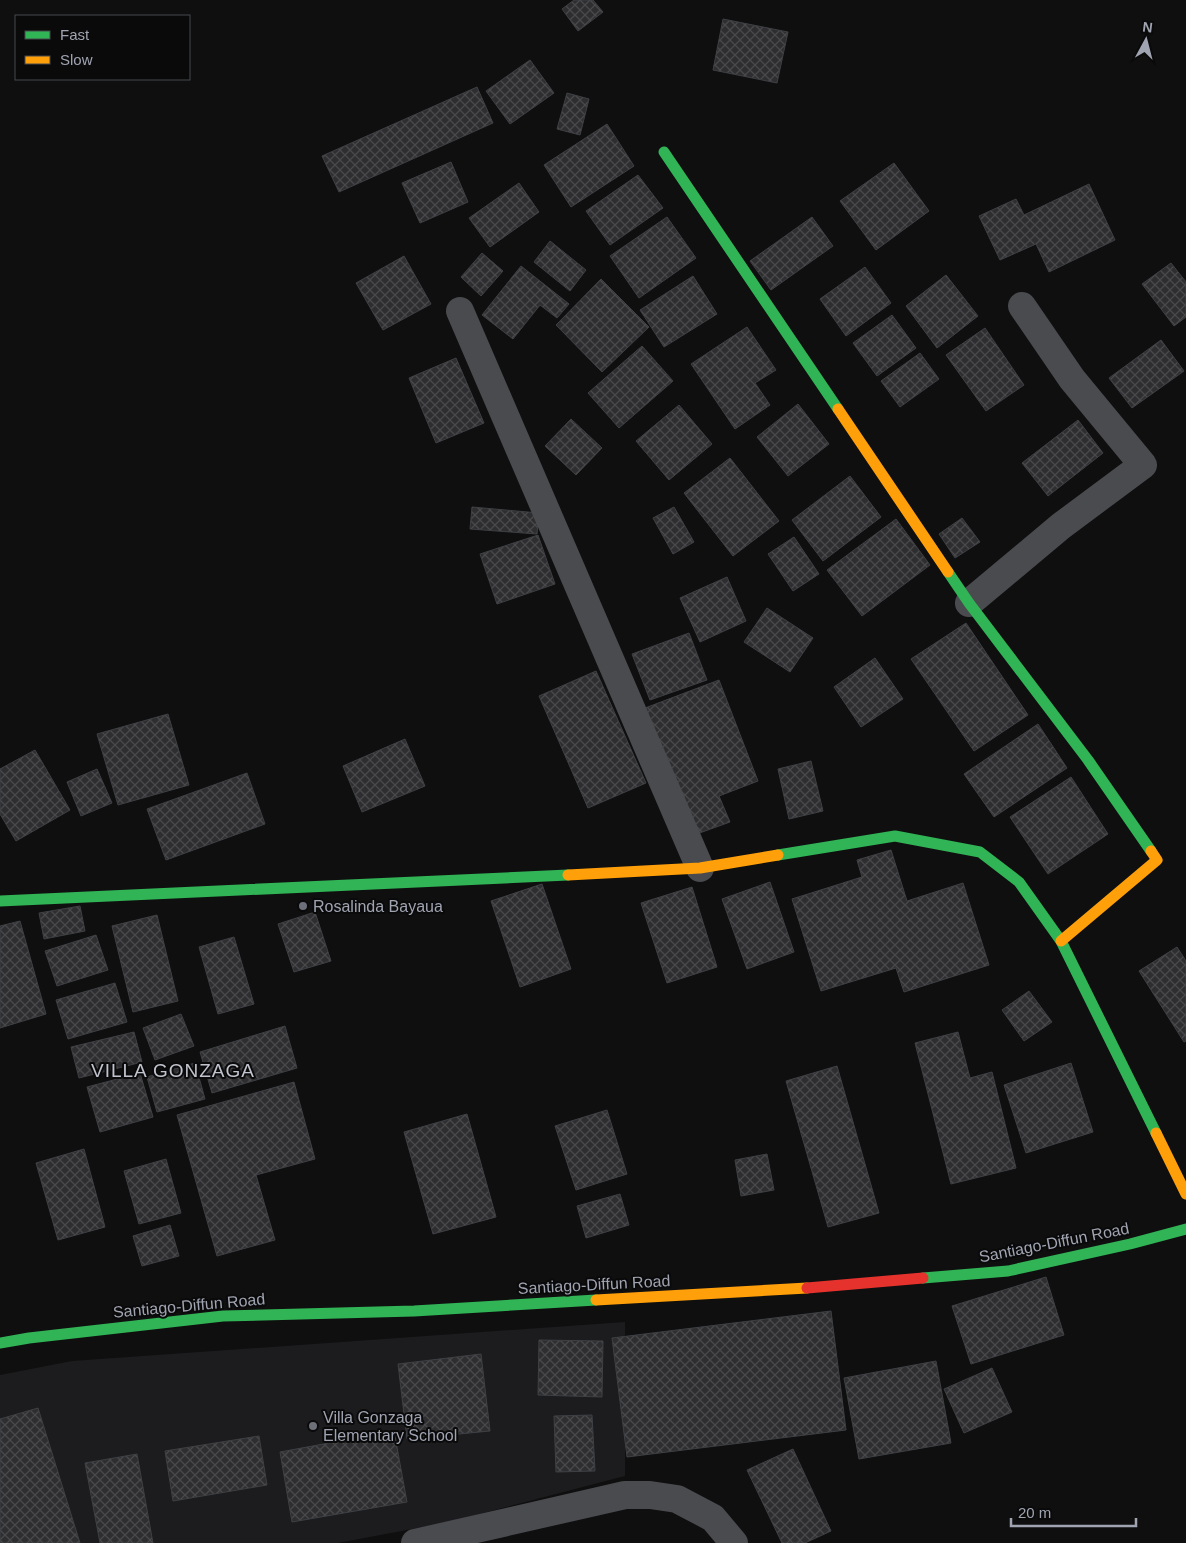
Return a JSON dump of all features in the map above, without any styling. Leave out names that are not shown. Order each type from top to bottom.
[{"type":"street","points":[[664,152],[969,603],[1088,760],[1157,860],[1061,941]]},
{"type":"street","points":[[969,603],[1061,526],[1143,466],[1072,379],[1022,306]]},
{"type":"street","points":[[460,310],[700,868]]},
{"type":"street","points":[[0,901],[700,868],[895,836],[980,852],[1018,882],[1061,941],[1186,1194]]},
{"type":"street","name":"Santiago-Diffun Road","points":[[0,1343],[223,1316],[473,1307],[826,1286],[1008,1270],[1130,1244],[1186,1229]]},
{"type":"street","points":[[415,1543],[625,1494],[650,1495],[677,1500],[713,1518],[734,1543]]},
{"type":"shaded area","name":"Villa Gonzaga Elementary School","points":[[625,1322],[625,1476],[449,1522],[338,1543],[0,1543],[0,1375],[72,1361]]},
{"type":"building","points":[[574,0],[593,0],[603,12],[578,31],[562,9]]},
{"type":"building","points":[[723,19],[788,32],[777,83],[713,70]]},
{"type":"building","points":[[530,60],[554,93],[510,124],[486,91]]},
{"type":"building","points":[[477,87],[493,123],[339,192],[322,156]]},
{"type":"building","points":[[567,93],[589,99],[580,135],[557,129]]},
{"type":"building","points":[[607,124],[634,166],[571,207],[544,165]]},
{"type":"building","points":[[451,162],[468,202],[420,223],[402,183]]},
{"type":"building","points":[[894,163],[929,211],[876,250],[840,201]]},
{"type":"building","points":[[638,175],[663,208],[610,245],[586,211]]},
{"type":"building","points":[[519,183],[539,212],[490,247],[469,218]]},
{"type":"building","points":[[1089,184],[1115,240],[1049,272],[1036,244],[1000,260],[979,216],[1016,199],[1024,215]]},
{"type":"building","points":[[667,217],[696,258],[639,298],[610,256]]},
{"type":"building","points":[[812,217],[833,246],[771,290],[750,261]]},
{"type":"building","points":[[550,241],[586,270],[570,291],[534,262]]},
{"type":"building","points":[[482,253],[503,271],[481,296],[461,277]]},
{"type":"building","points":[[404,256],[431,304],[383,330],[356,283]]},
{"type":"building","points":[[1171,263],[1186,282],[1186,317],[1174,326],[1142,284]]},
{"type":"building","points":[[521,266],[569,304],[557,318],[540,305],[513,339],[482,315]]},
{"type":"building","points":[[865,267],[891,303],[846,336],[820,299]]},
{"type":"building","points":[[946,275],[978,316],[937,348],[906,306]]},
{"type":"building","points":[[693,276],[717,314],[664,347],[640,310]]},
{"type":"building","points":[[601,279],[649,327],[602,372],[556,325]]},
{"type":"building","points":[[892,315],[916,348],[877,376],[853,343]]},
{"type":"building","points":[[747,327],[776,370],[755,383],[770,405],[735,429],[691,364]]},
{"type":"building","points":[[985,328],[1024,385],[986,411],[946,355]]},
{"type":"building","points":[[1161,340],[1184,371],[1132,408],[1109,378]]},
{"type":"building","points":[[642,346],[673,381],[619,428],[588,393]]},
{"type":"building","points":[[920,353],[939,379],[900,407],[881,381]]},
{"type":"building","points":[[456,358],[484,423],[436,443],[409,378]]},
{"type":"building","points":[[798,404],[829,444],[788,476],[757,437]]},
{"type":"building","points":[[679,405],[712,444],[669,480],[636,441]]},
{"type":"building","points":[[571,419],[602,448],[576,475],[545,446]]},
{"type":"building","points":[[1078,420],[1103,453],[1048,496],[1022,463]]},
{"type":"building","points":[[730,458],[779,521],[733,556],[684,493]]},
{"type":"building","points":[[850,476],[881,517],[823,561],[792,520]]},
{"type":"building","points":[[472,507],[539,513],[537,534],[470,529]]},
{"type":"building","points":[[674,507],[694,542],[673,554],[653,518]]},
{"type":"building","points":[[962,518],[980,542],[955,558],[939,534]]},
{"type":"building","points":[[896,519],[930,565],[862,616],[827,570]]},
{"type":"building","points":[[538,535],[555,584],[497,604],[480,554]]},
{"type":"building","points":[[794,537],[819,574],[793,591],[768,554]]},
{"type":"building","points":[[727,577],[746,621],[700,642],[680,598]]},
{"type":"building","points":[[767,608],[813,638],[790,672],[744,642]]},
{"type":"building","points":[[966,623],[1028,715],[974,751],[911,659]]},
{"type":"building","points":[[689,633],[707,680],[650,700],[632,654]]},
{"type":"building","points":[[875,658],[903,699],[861,727],[834,687]]},
{"type":"building","points":[[596,671],[646,783],[588,808],[539,696]]},
{"type":"building","points":[[719,680],[758,781],[719,796],[730,822],[694,835],[645,708]]},
{"type":"building","points":[[168,714],[189,785],[118,805],[97,734]]},
{"type":"building","points":[[1038,724],[1067,768],[994,817],[964,774]]},
{"type":"building","points":[[405,739],[425,786],[362,812],[343,766]]},
{"type":"building","points":[[35,750],[70,810],[16,841],[0,814],[0,769]]},
{"type":"building","points":[[811,761],[823,811],[789,819],[778,769]]},
{"type":"building","points":[[97,769],[112,803],[81,816],[67,782]]},
{"type":"building","points":[[247,773],[265,824],[166,860],[147,809]]},
{"type":"building","points":[[1071,777],[1108,834],[1048,874],[1010,817]]},
{"type":"building","points":[[891,850],[907,901],[963,883],[989,965],[904,992],[896,968],[821,991],[792,899],[862,877],[857,860]]},
{"type":"building","points":[[770,882],[794,952],[747,969],[722,899]]},
{"type":"building","points":[[542,884],[571,969],[520,987],[491,901]]},
{"type":"building","points":[[692,887],[717,967],[667,983],[641,903]]},
{"type":"building","points":[[80,906],[85,931],[44,939],[39,913]]},
{"type":"building","points":[[315,912],[331,961],[294,972],[278,924]]},
{"type":"building","points":[[157,915],[178,1001],[133,1012],[112,926]]},
{"type":"building","points":[[20,921],[46,1014],[0,1028],[0,926]]},
{"type":"building","points":[[96,935],[108,970],[57,986],[45,951]]},
{"type":"building","points":[[234,937],[254,1004],[218,1014],[199,947]]},
{"type":"building","points":[[1177,947],[1186,961],[1186,1041],[1184,1042],[1139,971]]},
{"type":"building","points":[[115,983],[127,1022],[68,1039],[56,1000]]},
{"type":"building","points":[[1029,991],[1052,1022],[1024,1041],[1002,1010]]},
{"type":"building","points":[[181,1014],[194,1046],[155,1060],[143,1028]]},
{"type":"building","points":[[285,1026],[297,1068],[212,1093],[200,1052]]},
{"type":"building","points":[[134,1032],[142,1062],[79,1078],[71,1047]]},
{"type":"building","points":[[958,1032],[970,1078],[992,1072],[1016,1168],[951,1184],[915,1043]]},
{"type":"building","points":[[195,1063],[205,1099],[157,1112],[147,1077]]},
{"type":"building","points":[[1071,1063],[1093,1132],[1026,1153],[1004,1085]]},
{"type":"building","points":[[837,1066],[879,1213],[828,1227],[786,1081]]},
{"type":"building","points":[[140,1073],[153,1117],[100,1132],[87,1087]]},
{"type":"building","points":[[294,1082],[315,1159],[256,1175],[275,1240],[217,1256],[177,1115]]},
{"type":"building","points":[[607,1110],[627,1174],[576,1190],[555,1126]]},
{"type":"building","points":[[467,1114],[496,1217],[433,1234],[404,1132]]},
{"type":"building","points":[[84,1149],[105,1227],[58,1240],[36,1163]]},
{"type":"building","points":[[767,1154],[774,1190],[741,1196],[735,1160]]},
{"type":"building","points":[[166,1159],[181,1213],[139,1224],[124,1171]]},
{"type":"building","points":[[620,1194],[629,1225],[586,1238],[577,1206]]},
{"type":"building","points":[[170,1225],[179,1256],[142,1266],[133,1236]]},
{"type":"building","points":[[1046,1277],[1064,1335],[971,1364],[952,1306]]},
{"type":"building","points":[[831,1311],[846,1430],[627,1457],[612,1338]]},
{"type":"building","points":[[539,1340],[603,1341],[602,1397],[538,1395]]},
{"type":"building","points":[[481,1354],[490,1431],[407,1439],[398,1364]]},
{"type":"building","points":[[936,1361],[951,1443],[859,1459],[844,1378]]},
{"type":"building","points":[[992,1368],[1012,1412],[964,1433],[944,1389]]},
{"type":"building","points":[[38,1408],[80,1543],[0,1543],[0,1419]]},
{"type":"building","points":[[592,1415],[595,1471],[556,1472],[554,1416]]},
{"type":"building","points":[[394,1431],[407,1502],[292,1522],[280,1452]]},
{"type":"building","points":[[259,1436],[267,1485],[173,1501],[165,1451]]},
{"type":"building","points":[[793,1449],[831,1531],[805,1543],[782,1543],[747,1470]]},
{"type":"building","points":[[137,1454],[153,1543],[100,1543],[85,1463]]},
{"type":"traffic: fast","points":[[664,152],[838,409]]},
{"type":"traffic: fast","points":[[948,572],[969,603],[1088,760],[1151,851]]},
{"type":"traffic: fast","points":[[778,855],[895,836],[980,852],[1019,882],[1061,941],[1156,1133]]},
{"type":"traffic: fast","points":[[0,901],[568,875]]},
{"type":"traffic: fast","points":[[923,1278],[1008,1271],[1130,1244],[1186,1229]]},
{"type":"traffic: fast","points":[[0,1343],[223,1316],[414,1311],[596,1300]]},
{"type":"traffic: slow","points":[[838,409],[948,572]]},
{"type":"traffic: slow","points":[[1061,941],[1157,860],[1151,851]]},
{"type":"traffic: slow","points":[[568,875],[700,868],[778,855]]},
{"type":"traffic: slow","points":[[1156,1133],[1186,1194]]},
{"type":"traffic: slow","points":[[596,1300],[807,1288]]},
{"type":"traffic: jam","points":[[807,1288],[923,1278]]},
{"type":"place","name":"Rosalinda Bayaua","points":[[303,906]]},
{"type":"place","name":"Villa Gonzaga Elementary School","points":[[313,1426]]},
{"type":"district","name":"VILLA GONZAGA","points":[[173,1070]]}]
